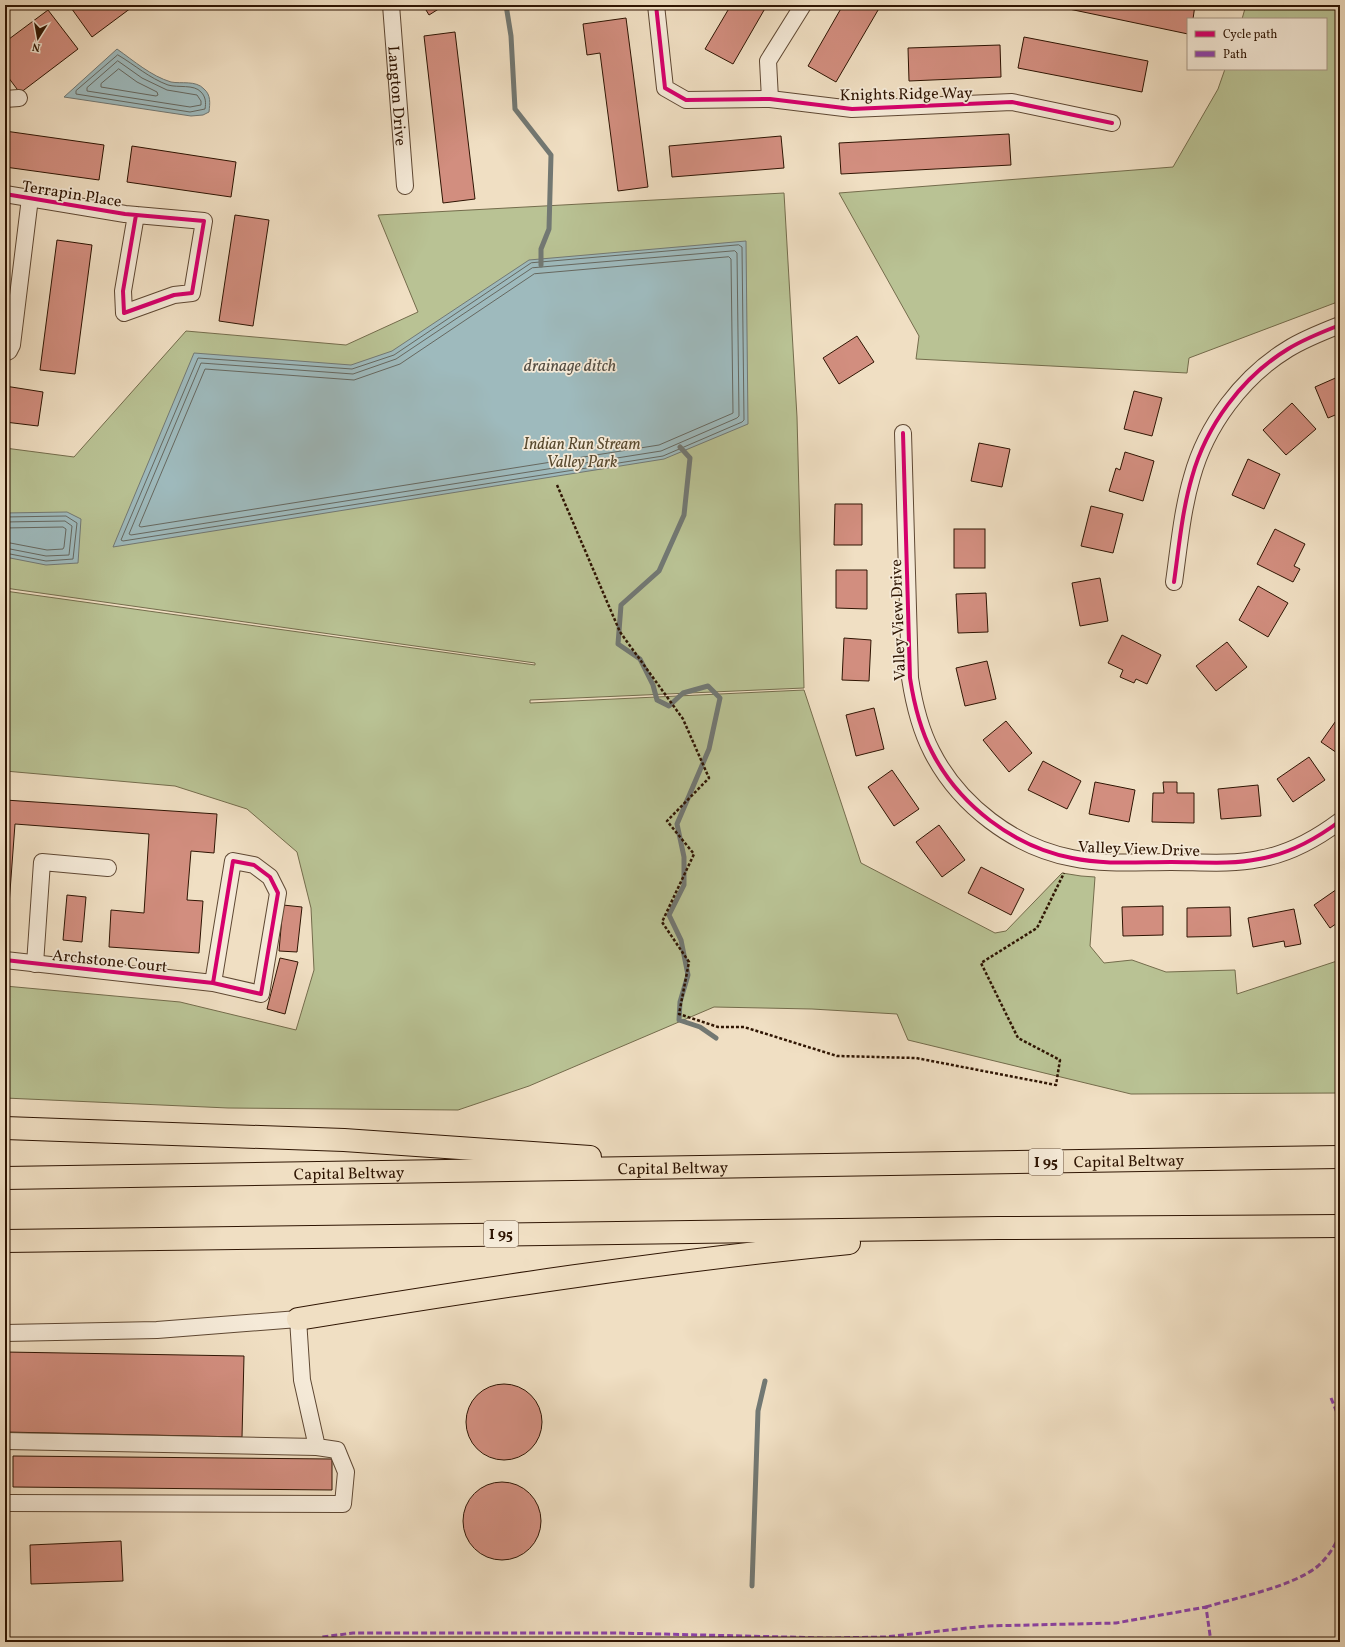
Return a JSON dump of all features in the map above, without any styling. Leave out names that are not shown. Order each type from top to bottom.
[{"type":"highway","points":[[5,1128],[344,1140],[751,1167]]},
{"type":"highway","name":"Capital Beltway","points":[[5,1178],[1340,1157]]},
{"type":"highway","name":"I 95","points":[[5,1240],[998,1228],[1340,1226]]},
{"type":"highway","points":[[298,1319],[511,1284],[784,1249],[998,1228]]},
{"type":"street","name":"Langton Drive","points":[[391,5],[405,186]]},
{"type":"street","name":"Knights Ridge Way","points":[[656,5],[666,88],[686,100],[770,99],[852,109],[1012,102],[1112,123]]},
{"type":"street","points":[[770,99],[768,62],[803,5]]},
{"type":"street","name":"Terrapin Place","points":[[5,194],[136,215],[204,221],[192,293],[174,295],[124,313],[124,291],[136,215]]},
{"type":"street","points":[[5,353],[9,351],[12,345],[30,198]]},
{"type":"street","points":[[1174,582],[1184,515],[1192,477],[1209,434],[1244,385],[1268,364],[1305,339],[1340,324]]},
{"type":"street","name":"Valley View Drive","points":[[903,432],[910,678],[914,703],[922,731],[932,753],[946,776],[980,813],[1024,842],[1046,851],[1071,858],[1094,862],[1238,862],[1259,859],[1298,847],[1340,821]]},
{"type":"street","name":"Archstone Court","points":[[5,960],[213,983],[261,994],[278,893],[270,877],[254,865],[233,861],[213,983]]},
{"type":"street","points":[[35,964],[42,862],[108,868]]},
{"type":"street","points":[[5,1333],[157,1330],[298,1319],[302,1380],[317,1447]]},
{"type":"street","points":[[5,1441],[317,1447],[337,1450],[346,1472],[343,1504],[5,1502]]},
{"type":"path","points":[[557,485],[620,632],[683,719],[709,778],[668,821],[694,854],[662,922],[689,962],[679,1014],[718,1027],[744,1027],[837,1056],[916,1058],[1056,1085],[1060,1060],[1018,1038],[981,963],[1037,928],[1071,858]]},
{"type":"green space","points":[[1246,5],[1340,5],[1340,301],[1189,358],[1187,373],[916,359],[919,336],[839,193],[1173,167],[1218,89],[1225,70],[1327,70],[1327,18],[1242,18]]},
{"type":"green space","name":"Indian Run Stream Valley Park","points":[[784,193],[797,417],[804,688],[530,700],[530,703],[804,690],[861,863],[995,933],[1006,931],[1062,873],[1095,877],[1090,946],[1104,963],[1132,960],[1166,972],[1235,970],[1237,994],[1340,960],[1340,1093],[1131,1094],[908,1040],[897,1014],[812,1009],[714,1007],[529,1086],[458,1110],[228,1108],[5,1098],[5,986],[180,1002],[296,1030],[314,970],[311,908],[297,852],[247,809],[175,786],[5,771],[5,591],[535,665],[535,663],[5,588],[5,448],[74,457],[186,331],[346,345],[418,312],[378,215]]},
{"type":"water","points":[[117,49],[143,68],[157,76],[171,82],[193,83],[201,86],[209,97],[209,112],[203,115],[191,116],[64,97]]},
{"type":"water","name":"drainage ditch","points":[[746,241],[748,424],[664,459],[113,547],[194,353],[351,365],[392,351],[529,260]]},
{"type":"water","points":[[67,512],[81,519],[78,563],[46,565],[5,557],[5,513]]},
{"type":"building","points":[[69,5],[135,5],[92,37]]},
{"type":"building","points":[[423,5],[445,5],[429,15]]},
{"type":"building","points":[[731,5],[767,5],[733,64],[705,49]]},
{"type":"building","points":[[843,5],[881,5],[836,82],[808,66]]},
{"type":"building","points":[[1050,5],[1195,5],[1193,18],[1187,18],[1187,34]]},
{"type":"building","points":[[48,10],[78,49],[20,93],[5,73],[5,42]]},
{"type":"building","points":[[626,18],[648,187],[618,191],[600,53],[587,55],[583,24]]},
{"type":"building","points":[[455,32],[475,199],[443,203],[424,36]]},
{"type":"building","points":[[1024,37],[1148,61],[1142,92],[1018,68]]},
{"type":"building","points":[[1000,45],[1001,77],[909,81],[908,48]]},
{"type":"building","points":[[5,131],[104,145],[99,180],[5,167]]},
{"type":"building","points":[[1009,134],[1011,165],[841,174],[839,143]]},
{"type":"building","points":[[781,136],[784,168],[672,177],[669,146]]},
{"type":"building","points":[[132,146],[236,162],[231,197],[127,182]]},
{"type":"building","points":[[235,215],[269,220],[253,326],[219,321]]},
{"type":"building","points":[[57,240],[92,245],[75,374],[40,370]]},
{"type":"building","points":[[857,336],[874,362],[839,384],[823,358]]},
{"type":"building","points":[[1340,376],[1340,413],[1328,418],[1315,387]]},
{"type":"building","points":[[5,386],[43,392],[38,426],[5,422]]},
{"type":"building","points":[[1134,391],[1162,398],[1152,436],[1124,429]]},
{"type":"building","points":[[1292,403],[1316,429],[1286,455],[1263,430]]},
{"type":"building","points":[[979,443],[1010,449],[1002,487],[971,481]]},
{"type":"building","points":[[1125,452],[1154,461],[1143,501],[1109,491],[1116,468],[1120,470]]},
{"type":"building","points":[[1248,459],[1280,474],[1264,509],[1232,495]]},
{"type":"building","points":[[835,504],[862,504],[862,545],[834,545]]},
{"type":"building","points":[[1091,506],[1123,514],[1113,553],[1081,546]]},
{"type":"building","points":[[954,529],[985,529],[985,568],[954,568]]},
{"type":"building","points":[[1275,529],[1305,544],[1294,566],[1300,569],[1293,582],[1257,564]]},
{"type":"building","points":[[836,570],[867,570],[867,609],[836,608]]},
{"type":"building","points":[[1100,578],[1108,621],[1080,626],[1072,583]]},
{"type":"building","points":[[1258,586],[1288,603],[1268,637],[1239,620]]},
{"type":"building","points":[[986,593],[988,632],[958,633],[956,594]]},
{"type":"building","points":[[1122,635],[1161,655],[1147,684],[1136,679],[1134,683],[1120,677],[1123,670],[1108,663]]},
{"type":"building","points":[[844,638],[871,640],[869,681],[842,680]]},
{"type":"building","points":[[1227,642],[1247,667],[1216,691],[1196,666]]},
{"type":"building","points":[[987,661],[996,699],[965,706],[956,668]]},
{"type":"building","points":[[874,708],[884,749],[856,756],[846,715]]},
{"type":"building","points":[[1340,715],[1340,755],[1321,742]]},
{"type":"building","points":[[1006,721],[1032,753],[1009,772],[983,740]]},
{"type":"building","points":[[1309,757],[1325,780],[1293,802],[1277,779]]},
{"type":"building","points":[[1043,761],[1081,781],[1067,809],[1028,790]]},
{"type":"building","points":[[892,770],[919,809],[894,826],[868,787]]},
{"type":"building","points":[[1095,782],[1135,790],[1129,822],[1089,814]]},
{"type":"building","points":[[1163,782],[1177,782],[1177,793],[1194,793],[1194,823],[1152,822],[1153,793],[1164,793]]},
{"type":"building","points":[[1258,785],[1261,816],[1221,819],[1218,789]]},
{"type":"building","points":[[5,800],[217,814],[214,853],[191,851],[187,900],[203,901],[199,953],[109,947],[111,910],[144,913],[149,834],[15,824],[7,932],[5,932]]},
{"type":"building","points":[[939,825],[965,860],[942,877],[916,842]]},
{"type":"building","points":[[981,867],[1024,889],[1011,915],[968,893]]},
{"type":"building","points":[[1340,887],[1340,921],[1330,928],[1314,905]]},
{"type":"building","points":[[67,895],[86,897],[82,942],[63,940]]},
{"type":"building","points":[[283,905],[302,907],[297,952],[279,951]]},
{"type":"building","points":[[1163,906],[1163,935],[1123,936],[1122,907]]},
{"type":"building","points":[[1230,907],[1231,936],[1187,937],[1187,908]]},
{"type":"building","points":[[1294,909],[1301,944],[1285,947],[1284,941],[1253,947],[1248,918]]},
{"type":"building","points":[[280,958],[298,962],[285,1014],[267,1009]]},
{"type":"building","points":[[5,1352],[244,1356],[242,1437],[5,1432]]},
{"type":"building","points":[[497,1384],[511,1384],[525,1390],[536,1401],[542,1415],[542,1429],[539,1437],[531,1449],[525,1454],[511,1460],[497,1460],[483,1454],[472,1443],[466,1429],[466,1415],[472,1401],[483,1390]]},
{"type":"building","points":[[13,1456],[332,1459],[332,1490],[13,1487]]},
{"type":"building","points":[[502,1482],[517,1485],[529,1494],[538,1506],[541,1521],[538,1536],[529,1548],[517,1557],[502,1560],[487,1557],[475,1548],[466,1536],[463,1521],[466,1506],[475,1494],[487,1485]]},
{"type":"building","points":[[121,1541],[123,1581],[31,1584],[30,1545]]},
{"type":"waterway","points":[[506,5],[511,36],[515,109],[551,155],[549,229],[541,249],[541,265]]},
{"type":"waterway","points":[[680,447],[690,458],[684,515],[659,571],[621,605],[618,644],[640,659],[653,685],[657,700],[669,706],[683,693],[708,686],[720,698],[709,749],[677,824],[684,857],[684,885],[669,915],[681,940],[688,975],[680,1002],[679,1020],[700,1027],[716,1038]]},
{"type":"waterway","points":[[752,1586],[758,1411],[765,1381]]},
{"type":"marked path","points":[[1331,1398],[1340,1420]]},
{"type":"marked path","points":[[1206,1607],[1280,1586],[1307,1573],[1318,1566],[1325,1559],[1340,1534]]},
{"type":"marked path","points":[[315,1642],[322,1637],[353,1633],[617,1633],[828,1638],[885,1637],[986,1626],[1116,1623],[1206,1607],[1211,1642]]},
{"type":"cycle path","points":[[656,5],[665,88],[686,100],[770,99],[852,109],[1012,102],[1112,123]]},
{"type":"cycle path","points":[[5,194],[125,214],[204,221],[192,293],[174,295],[124,313],[123,291],[136,215]]},
{"type":"cycle path","points":[[1174,582],[1181,529],[1192,477],[1206,439],[1216,421],[1241,388],[1271,360],[1300,342],[1340,325]]},
{"type":"cycle path","points":[[903,433],[910,678],[921,725],[932,752],[943,771],[973,806],[990,821],[1009,834],[1029,844],[1072,858],[1097,862],[1226,863],[1248,861],[1270,857],[1291,850],[1321,834],[1340,821]]},
{"type":"cycle path","points":[[5,960],[213,983],[261,994],[278,893],[270,877],[254,865],[233,861],[213,983]]}]
